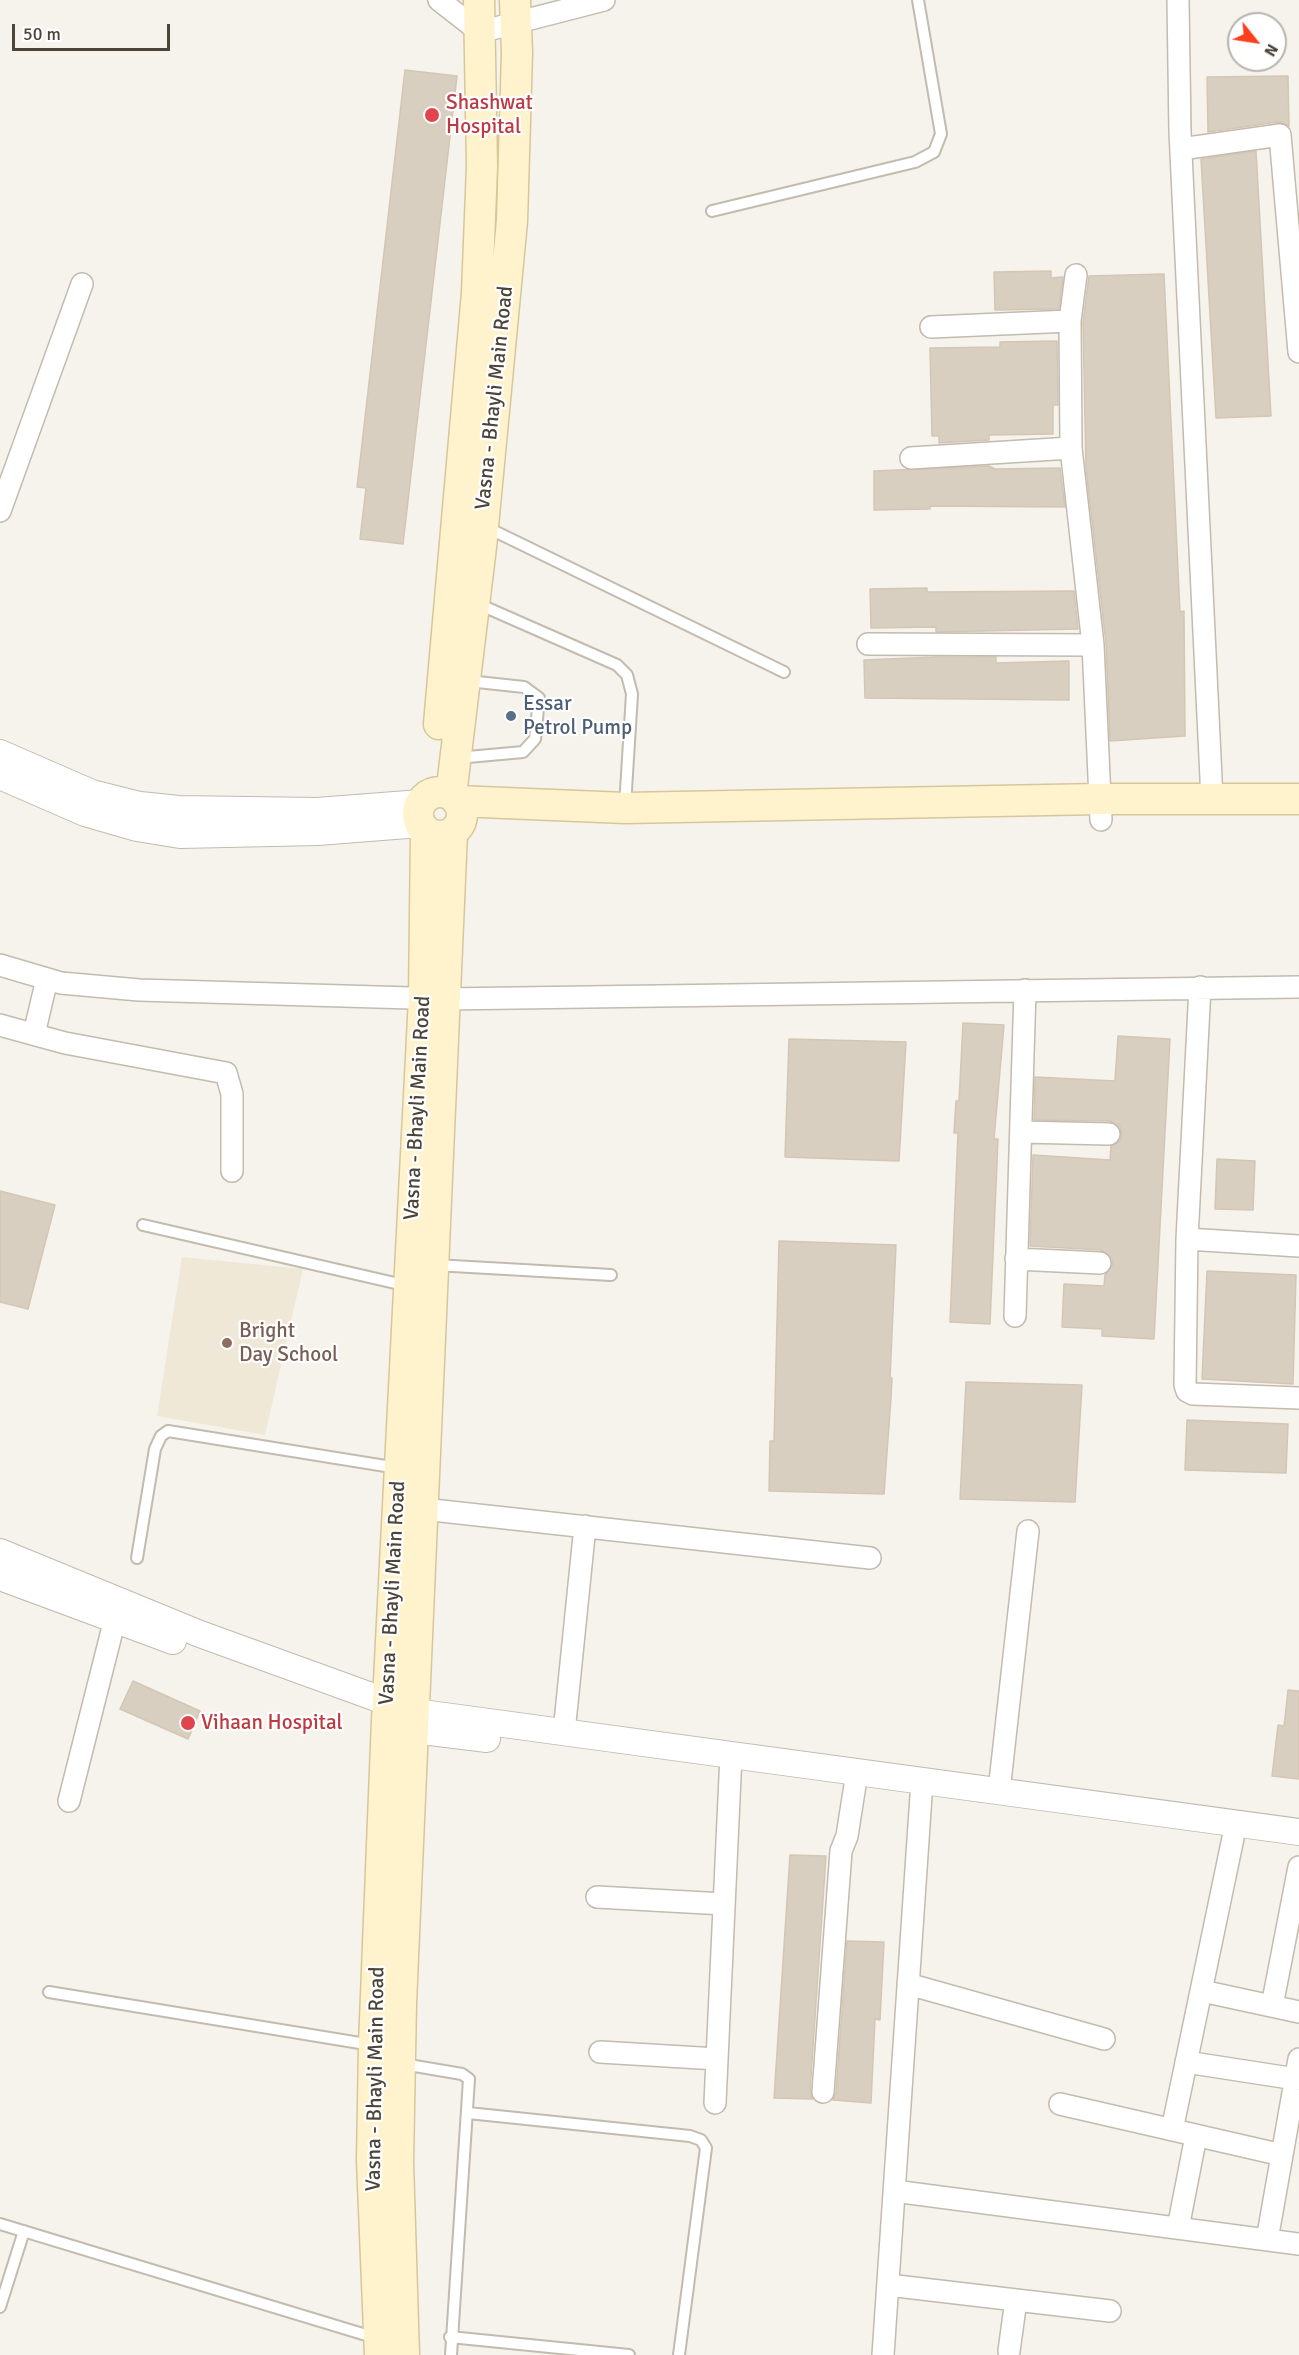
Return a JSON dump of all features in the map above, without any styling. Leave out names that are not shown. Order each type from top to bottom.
[{"type":"main road","name":"Vasna - Bhayli Main Road","points":[[379,2347],[372,2161],[374,2045],[401,1716],[423,1509],[433,1265],[434,998],[440,813],[477,293],[482,166],[479,0]]},
{"type":"main road","name":"Vasna - Bhayli Main Road","points":[[440,813],[455,758],[483,526],[512,221],[517,54],[515,12]]},
{"type":"main road","points":[[440,813],[1101,809],[1212,799],[1299,799]]},
{"type":"main road","points":[[440,813],[625,808],[1101,809],[1299,819]]},
{"type":"main road","name":"Vasna - Bhayli Main Road","points":[[404,2355],[398,2162],[400,1468],[409,1286],[434,998]]},
{"type":"street","points":[[439,0],[480,32],[515,12],[604,0]]},
{"type":"street","points":[[1178,0],[1181,149],[1212,799]]},
{"type":"street","points":[[1181,149],[1289,134],[1299,352]]},
{"type":"street","points":[[1076,274],[1071,321],[1071,448],[1093,645],[1101,809]]},
{"type":"street","points":[[0,511],[82,284]]},
{"type":"street","points":[[931,327],[1071,321]]},
{"type":"street","points":[[911,458],[1071,448]]},
{"type":"street","points":[[868,644],[1093,645]]},
{"type":"street","points":[[0,753],[92,793],[140,805],[179,809],[440,813]]},
{"type":"street","points":[[0,776],[85,813],[137,828],[180,835],[318,832],[440,813]]},
{"type":"street","points":[[0,965],[61,983],[139,990],[434,998],[1299,987]]},
{"type":"street","points":[[34,1034],[47,979]]},
{"type":"street","points":[[1200,987],[1186,1239],[1185,1385],[1187,1391],[1193,1394],[1299,1398]]},
{"type":"street","points":[[1015,1316],[1025,990]]},
{"type":"street","points":[[0,1025],[65,1043],[226,1073],[232,1095],[232,1171]]},
{"type":"street","points":[[1021,1132],[1109,1134]]},
{"type":"street","points":[[1186,1239],[1299,1246]]},
{"type":"street","points":[[1016,1259],[1100,1263]]},
{"type":"street","points":[[423,1509],[870,1558]]},
{"type":"street","points":[[564,1732],[585,1526]]},
{"type":"street","points":[[999,1791],[1028,1531]]},
{"type":"street","points":[[0,1552],[117,1610]]},
{"type":"street","points":[[0,1577],[117,1610],[401,1716],[922,1787],[1299,1848]]},
{"type":"street","points":[[69,1801],[117,1610]]},
{"type":"street","points":[[401,1716],[564,1732],[849,1784],[999,1791],[1299,1832]]},
{"type":"street","points":[[716,2103],[731,1762]]},
{"type":"street","points":[[823,2092],[841,1851],[847,1836],[849,1784]]},
{"type":"street","points":[[883,2355],[922,1787]]},
{"type":"street","points":[[1172,2130],[1233,1838]]},
{"type":"street","points":[[1272,2006],[1299,1867]]},
{"type":"street","points":[[597,1898],[724,1904]]},
{"type":"street","points":[[908,1984],[1104,2039]]},
{"type":"street","points":[[1202,1991],[1299,2012]]},
{"type":"street","points":[[600,2052],[717,2059]]},
{"type":"street","points":[[1186,2062],[1297,2069],[1267,2240]]},
{"type":"street","points":[[1059,2104],[1282,2156]]},
{"type":"street","points":[[1178,2228],[1196,2136]]},
{"type":"street","points":[[894,2191],[1299,2244]]},
{"type":"street","points":[[888,2285],[1110,2311]]},
{"type":"street","points":[[1009,2351],[1016,2300]]},
{"type":"lane","points":[[712,211],[915,162],[934,152],[940,134],[918,0]]},
{"type":"lane","points":[[483,526],[784,672]]},
{"type":"lane","points":[[473,602],[617,665],[627,675],[632,694],[625,808]]},
{"type":"lane","points":[[455,758],[522,752],[535,739],[539,698],[524,687],[464,680]]},
{"type":"lane","points":[[143,1225],[409,1286]]},
{"type":"lane","points":[[433,1265],[611,1275]]},
{"type":"lane","points":[[137,1558],[155,1449],[161,1436],[168,1431],[400,1468]]},
{"type":"lane","points":[[49,1992],[374,2045]]},
{"type":"lane","points":[[399,2064],[462,2074],[469,2079],[450,2337],[451,2355]]},
{"type":"lane","points":[[468,2113],[690,2136],[701,2140],[706,2148],[679,2355]]},
{"type":"lane","points":[[0,2224],[379,2347]]},
{"type":"lane","points":[[0,2307],[24,2231]]},
{"type":"lane","points":[[450,2337],[629,2355]]},
{"type":"shaded area","name":"Bright Day School","points":[[182,1257],[303,1269],[265,1435],[157,1416]]},
{"type":"building","points":[[405,70],[457,76],[403,544],[360,539],[366,488],[357,487]]},
{"type":"building","points":[[1288,76],[1289,126],[1278,122],[1208,132],[1207,77]]},
{"type":"building","points":[[1256,151],[1271,416],[1216,418],[1201,159]]},
{"type":"building","points":[[1051,271],[1051,278],[1063,277],[1059,309],[995,310],[994,272]]},
{"type":"building","points":[[1164,274],[1180,612],[1184,611],[1185,736],[1110,741],[1106,644],[1086,468],[1083,322],[1089,276]]},
{"type":"building","points":[[1057,341],[1058,405],[1053,405],[1053,434],[989,435],[989,440],[939,443],[939,436],[932,436],[930,348],[1000,347],[1000,342]]},
{"type":"building","points":[[989,466],[995,469],[1060,468],[1065,507],[930,506],[930,509],[874,510],[874,471]]},
{"type":"building","points":[[927,588],[927,592],[1074,591],[1078,629],[936,632],[936,627],[871,628],[870,589]]},
{"type":"building","points":[[996,657],[996,663],[1069,661],[1069,700],[865,698],[864,660]]},
{"type":"building","points":[[963,1023],[1004,1025],[994,1139],[998,1139],[990,1324],[950,1322],[958,1133],[954,1133],[956,1101],[959,1101]]},
{"type":"building","points":[[1118,1036],[1170,1039],[1154,1339],[1102,1336],[1102,1329],[1062,1327],[1064,1284],[1104,1286],[1105,1275],[1113,1264],[1112,1258],[1101,1250],[1030,1246],[1033,1155],[1110,1160],[1111,1146],[1120,1141],[1122,1135],[1120,1127],[1110,1121],[1034,1120],[1035,1077],[1115,1081]]},
{"type":"building","points":[[789,1039],[906,1042],[899,1161],[785,1157]]},
{"type":"building","points":[[1217,1159],[1255,1161],[1253,1210],[1215,1209]]},
{"type":"building","points":[[0,1191],[55,1205],[28,1309],[0,1302]]},
{"type":"building","points":[[779,1241],[896,1245],[890,1378],[892,1378],[884,1494],[769,1491],[770,1441],[774,1441]]},
{"type":"building","points":[[1207,1271],[1296,1275],[1293,1384],[1202,1379]]},
{"type":"building","points":[[966,1382],[1082,1385],[1075,1502],[960,1499]]},
{"type":"building","points":[[1187,1420],[1288,1424],[1286,1473],[1185,1470]]},
{"type":"building","points":[[133,1681],[200,1711],[188,1739],[120,1709]]},
{"type":"building","points":[[1288,1690],[1299,1691],[1299,1779],[1272,1776],[1278,1725],[1284,1726]]},
{"type":"building","points":[[790,1855],[826,1856],[810,2091],[813,2099],[774,2098]]},
{"type":"building","points":[[847,1941],[884,1942],[880,2020],[875,2019],[871,2103],[833,2100],[836,2093]]},
{"type":"place","name":"Shashwat Hospital","points":[[432,115]]},
{"type":"place","name":"Essar Petrol Pump","points":[[511,716]]},
{"type":"place","name":"Bright Day School","points":[[227,1343]]},
{"type":"place","name":"Vihaan Hospital","points":[[188,1723]]}]
